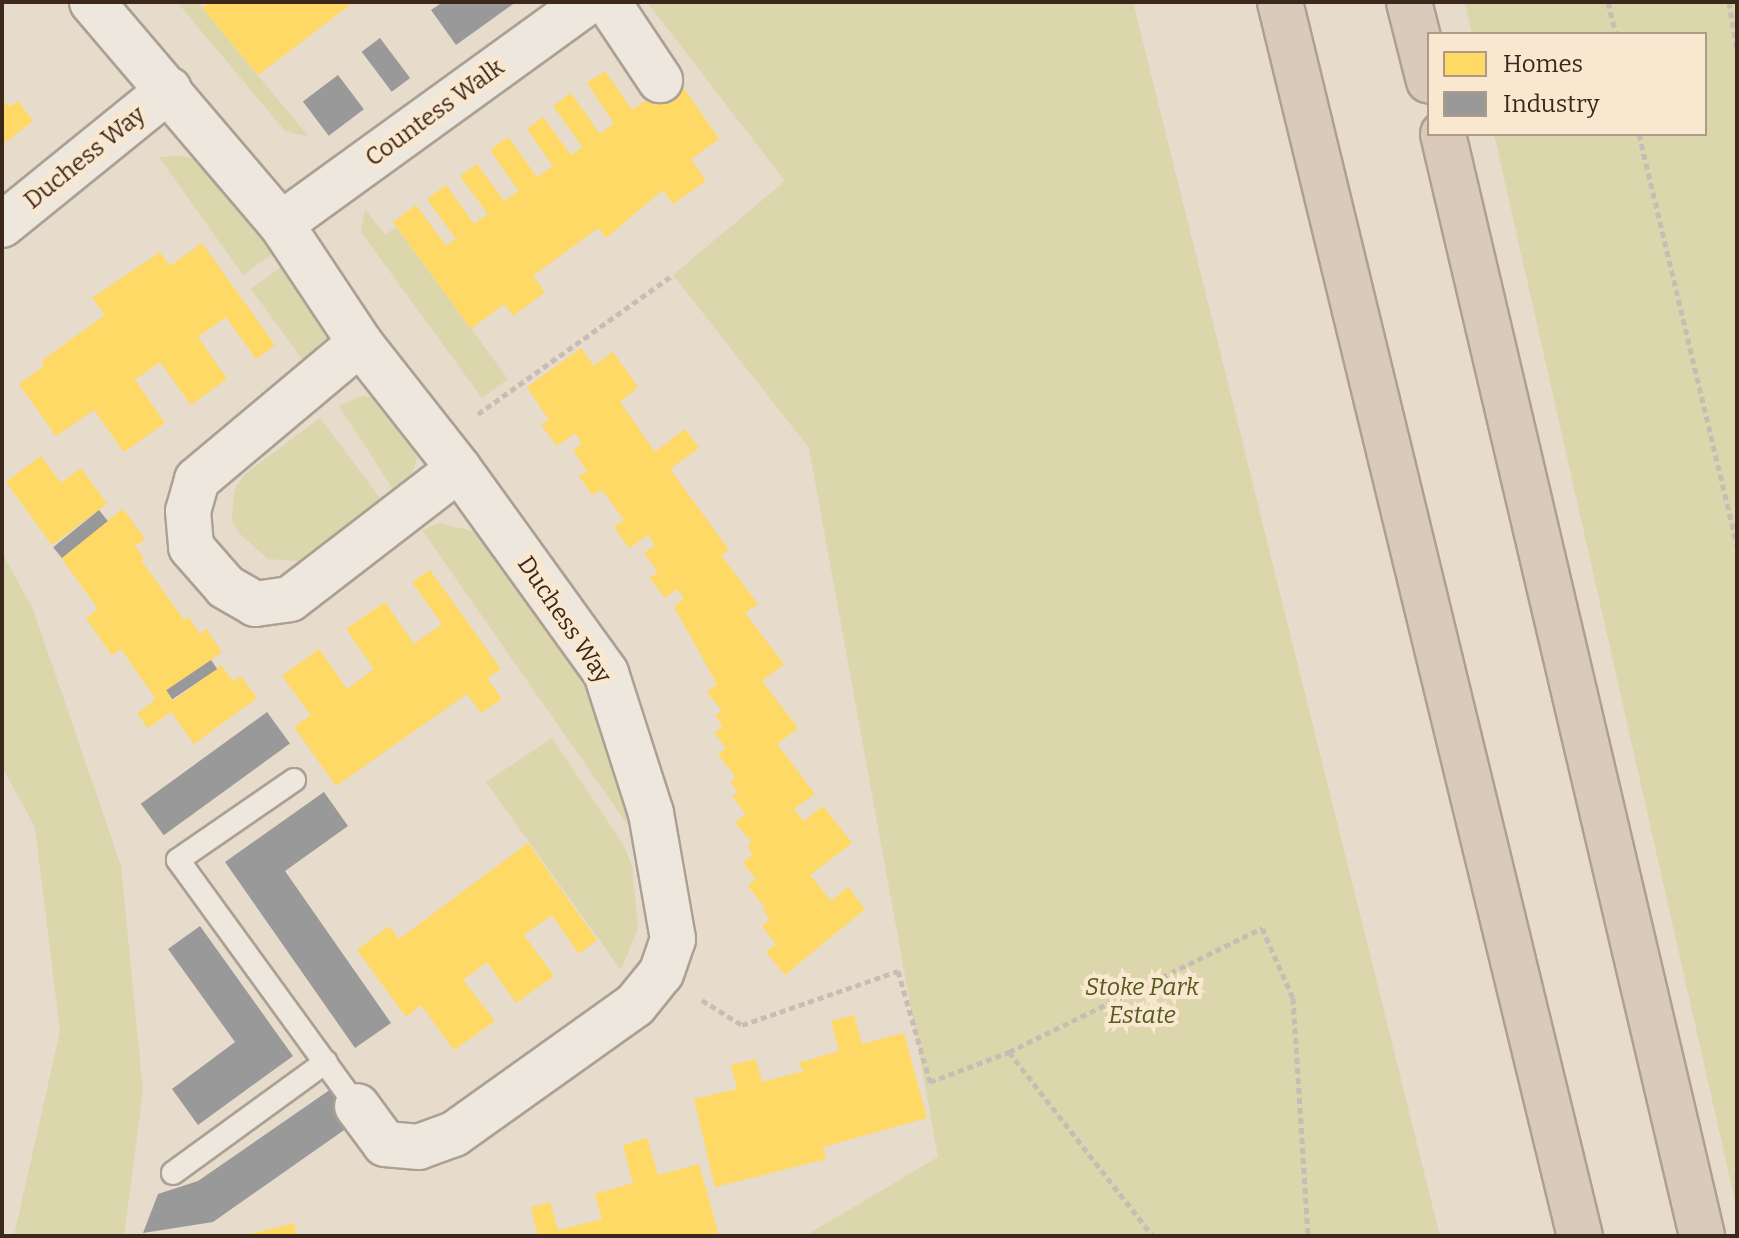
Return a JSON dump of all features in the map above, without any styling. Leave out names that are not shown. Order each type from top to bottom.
[{"type":"highway","points":[[1280,2],[1580,1236]]},
{"type":"highway","points":[[1409,2],[1427,73]]},
{"type":"highway","points":[[1443,136],[1702,1236]]},
{"type":"street","name":"Duchess Way","points":[[92,2],[281,224],[360,343],[449,456],[606,673],[651,813],[673,939],[661,973],[635,1005],[454,1134],[419,1147],[385,1144],[357,1106]]},
{"type":"street","name":"Countess Walk","points":[[281,224],[588,2]]},
{"type":"street","points":[[608,2],[660,80]]},
{"type":"street","name":"Duchess Way","points":[[2,225],[169,90]]},
{"type":"street","points":[[360,343],[197,480],[188,511],[191,547],[226,587],[255,604],[290,599],[449,456]]},
{"type":"lane","points":[[294,780],[178,860],[357,1106]]},
{"type":"lane","points":[[173,1173],[326,1062]]},
{"type":"path","points":[[1608,2],[1616,32]]},
{"type":"path","points":[[1729,2],[1737,50]]},
{"type":"path","points":[[1639,136],[1737,545]]},
{"type":"path","points":[[449,456],[673,275]]},
{"type":"path","points":[[661,973],[742,1025],[898,971],[930,1082],[1009,1052],[1262,928],[1293,998],[1308,1236]]},
{"type":"path","points":[[1009,1052],[1153,1236]]},
{"type":"green space","points":[[177,2],[197,2],[309,137],[285,131]]},
{"type":"green space","name":"Stoke Park Estate","points":[[647,2],[1133,2],[1440,1236],[805,1236],[938,1157],[809,448],[673,275],[785,181]]},
{"type":"green space","points":[[1465,2],[1737,2],[1737,1210],[1494,136],[1707,136],[1707,32],[1472,32]]},
{"type":"green space","points":[[159,157],[199,159],[282,247],[243,275]]},
{"type":"green space","points":[[365,209],[385,235],[396,227],[508,379],[482,398],[361,232]]},
{"type":"green space","points":[[291,260],[332,324],[328,341],[308,367],[251,289]]},
{"type":"green space","points":[[362,396],[378,397],[421,448],[410,478],[395,492],[339,406]]},
{"type":"green space","points":[[320,418],[383,502],[300,561],[268,559],[238,532],[232,520],[234,491],[245,474]]},
{"type":"green space","points":[[439,523],[481,533],[585,664],[639,841],[422,530]]},
{"type":"green space","points":[[2,553],[33,609],[121,866],[143,1091],[124,1236],[14,1236],[60,1031],[35,827],[2,767]]},
{"type":"green space","points":[[552,738],[623,844],[632,866],[638,928],[621,970],[486,782]]},
{"type":"building: Homes","points":[[210,2],[354,2],[258,75],[202,8]]},
{"type":"building: Homes","points":[[605,71],[632,110],[677,78],[719,139],[691,159],[706,181],[673,204],[663,190],[606,238],[598,228],[533,276],[545,292],[513,316],[504,304],[471,329],[393,222],[416,205],[446,246],[456,239],[427,199],[446,185],[474,224],[488,214],[460,176],[477,164],[504,201],[519,191],[490,150],[508,137],[537,177],[553,166],[527,129],[543,117],[571,155],[583,147],[553,106],[571,93],[600,134],[614,123],[587,83]]},
{"type":"building: Homes","points":[[2,98],[9,107],[18,101],[33,121],[2,145]]},
{"type":"building: Homes","points":[[202,243],[275,345],[256,359],[226,317],[198,337],[227,379],[191,405],[160,362],[135,380],[165,423],[124,452],[94,410],[56,436],[19,384],[44,366],[41,361],[105,315],[92,298],[160,252],[170,266]]},
{"type":"building: Homes","points":[[581,348],[594,366],[613,352],[638,387],[620,402],[655,452],[685,429],[699,448],[670,469],[729,550],[721,555],[758,604],[745,613],[784,664],[762,681],[798,728],[777,744],[815,794],[794,809],[804,821],[823,806],[852,843],[810,875],[831,901],[848,887],[865,909],[785,975],[766,952],[776,944],[762,926],[770,919],[762,909],[767,910],[748,886],[756,879],[743,863],[753,854],[747,847],[752,843],[735,822],[746,814],[732,796],[738,792],[731,783],[735,776],[718,754],[726,748],[714,733],[723,726],[715,716],[722,711],[707,692],[717,684],[674,607],[684,598],[677,589],[665,598],[650,578],[658,572],[644,553],[655,545],[648,535],[629,548],[614,527],[624,520],[602,490],[592,495],[579,476],[587,471],[573,450],[582,444],[575,433],[557,446],[541,425],[549,420],[527,387]]},
{"type":"building: Homes","points":[[41,456],[61,483],[81,468],[107,504],[52,545],[6,482]]},
{"type":"building: Homes","points":[[123,509],[145,539],[135,546],[144,558],[141,560],[184,620],[188,617],[200,634],[206,629],[222,652],[167,692],[173,701],[221,665],[233,681],[241,676],[257,698],[194,744],[171,712],[148,728],[137,714],[156,699],[121,649],[112,655],[86,618],[98,609],[60,556]]},
{"type":"building: Homes","points":[[430,570],[501,669],[487,678],[502,699],[481,713],[467,694],[336,786],[294,727],[311,715],[282,676],[319,649],[347,689],[374,669],[346,629],[385,602],[414,644],[442,624],[412,582]]},
{"type":"building: Homes","points":[[528,843],[597,940],[579,954],[552,915],[524,935],[554,976],[516,1003],[487,962],[463,980],[495,1021],[454,1050],[421,1005],[406,1017],[357,950],[389,926],[399,939]]},
{"type":"building: Homes","points":[[854,1015],[862,1044],[904,1033],[927,1118],[823,1147],[826,1159],[715,1187],[694,1099],[737,1089],[731,1065],[756,1059],[762,1082],[804,1071],[798,1063],[839,1051],[831,1021]]},
{"type":"building: Homes","points":[[647,1138],[658,1175],[699,1164],[719,1236],[538,1236],[531,1207],[550,1202],[558,1230],[602,1219],[595,1194],[633,1183],[623,1145]]},
{"type":"building: Homes","points":[[294,1223],[297,1236],[246,1236],[246,1235]]},
{"type":"building: Industry","points":[[443,2],[516,2],[456,45],[431,10]]},
{"type":"building: Industry","points":[[380,38],[410,78],[392,92],[362,52]]},
{"type":"building: Industry","points":[[338,75],[364,109],[329,136],[303,101]]},
{"type":"building: Industry","points":[[99,510],[108,521],[62,558],[53,547]]},
{"type":"building: Industry","points":[[211,660],[217,669],[172,699],[166,690]]},
{"type":"building: Industry","points":[[267,712],[290,744],[164,835],[141,804]]},
{"type":"building: Industry","points":[[324,792],[348,826],[285,871],[391,1023],[355,1048],[225,862]]},
{"type":"building: Industry","points":[[200,926],[293,1056],[198,1125],[172,1089],[235,1042],[168,949]]},
{"type":"building: Industry","points":[[334,1087],[357,1121],[213,1222],[143,1233],[158,1194],[198,1181]]}]
